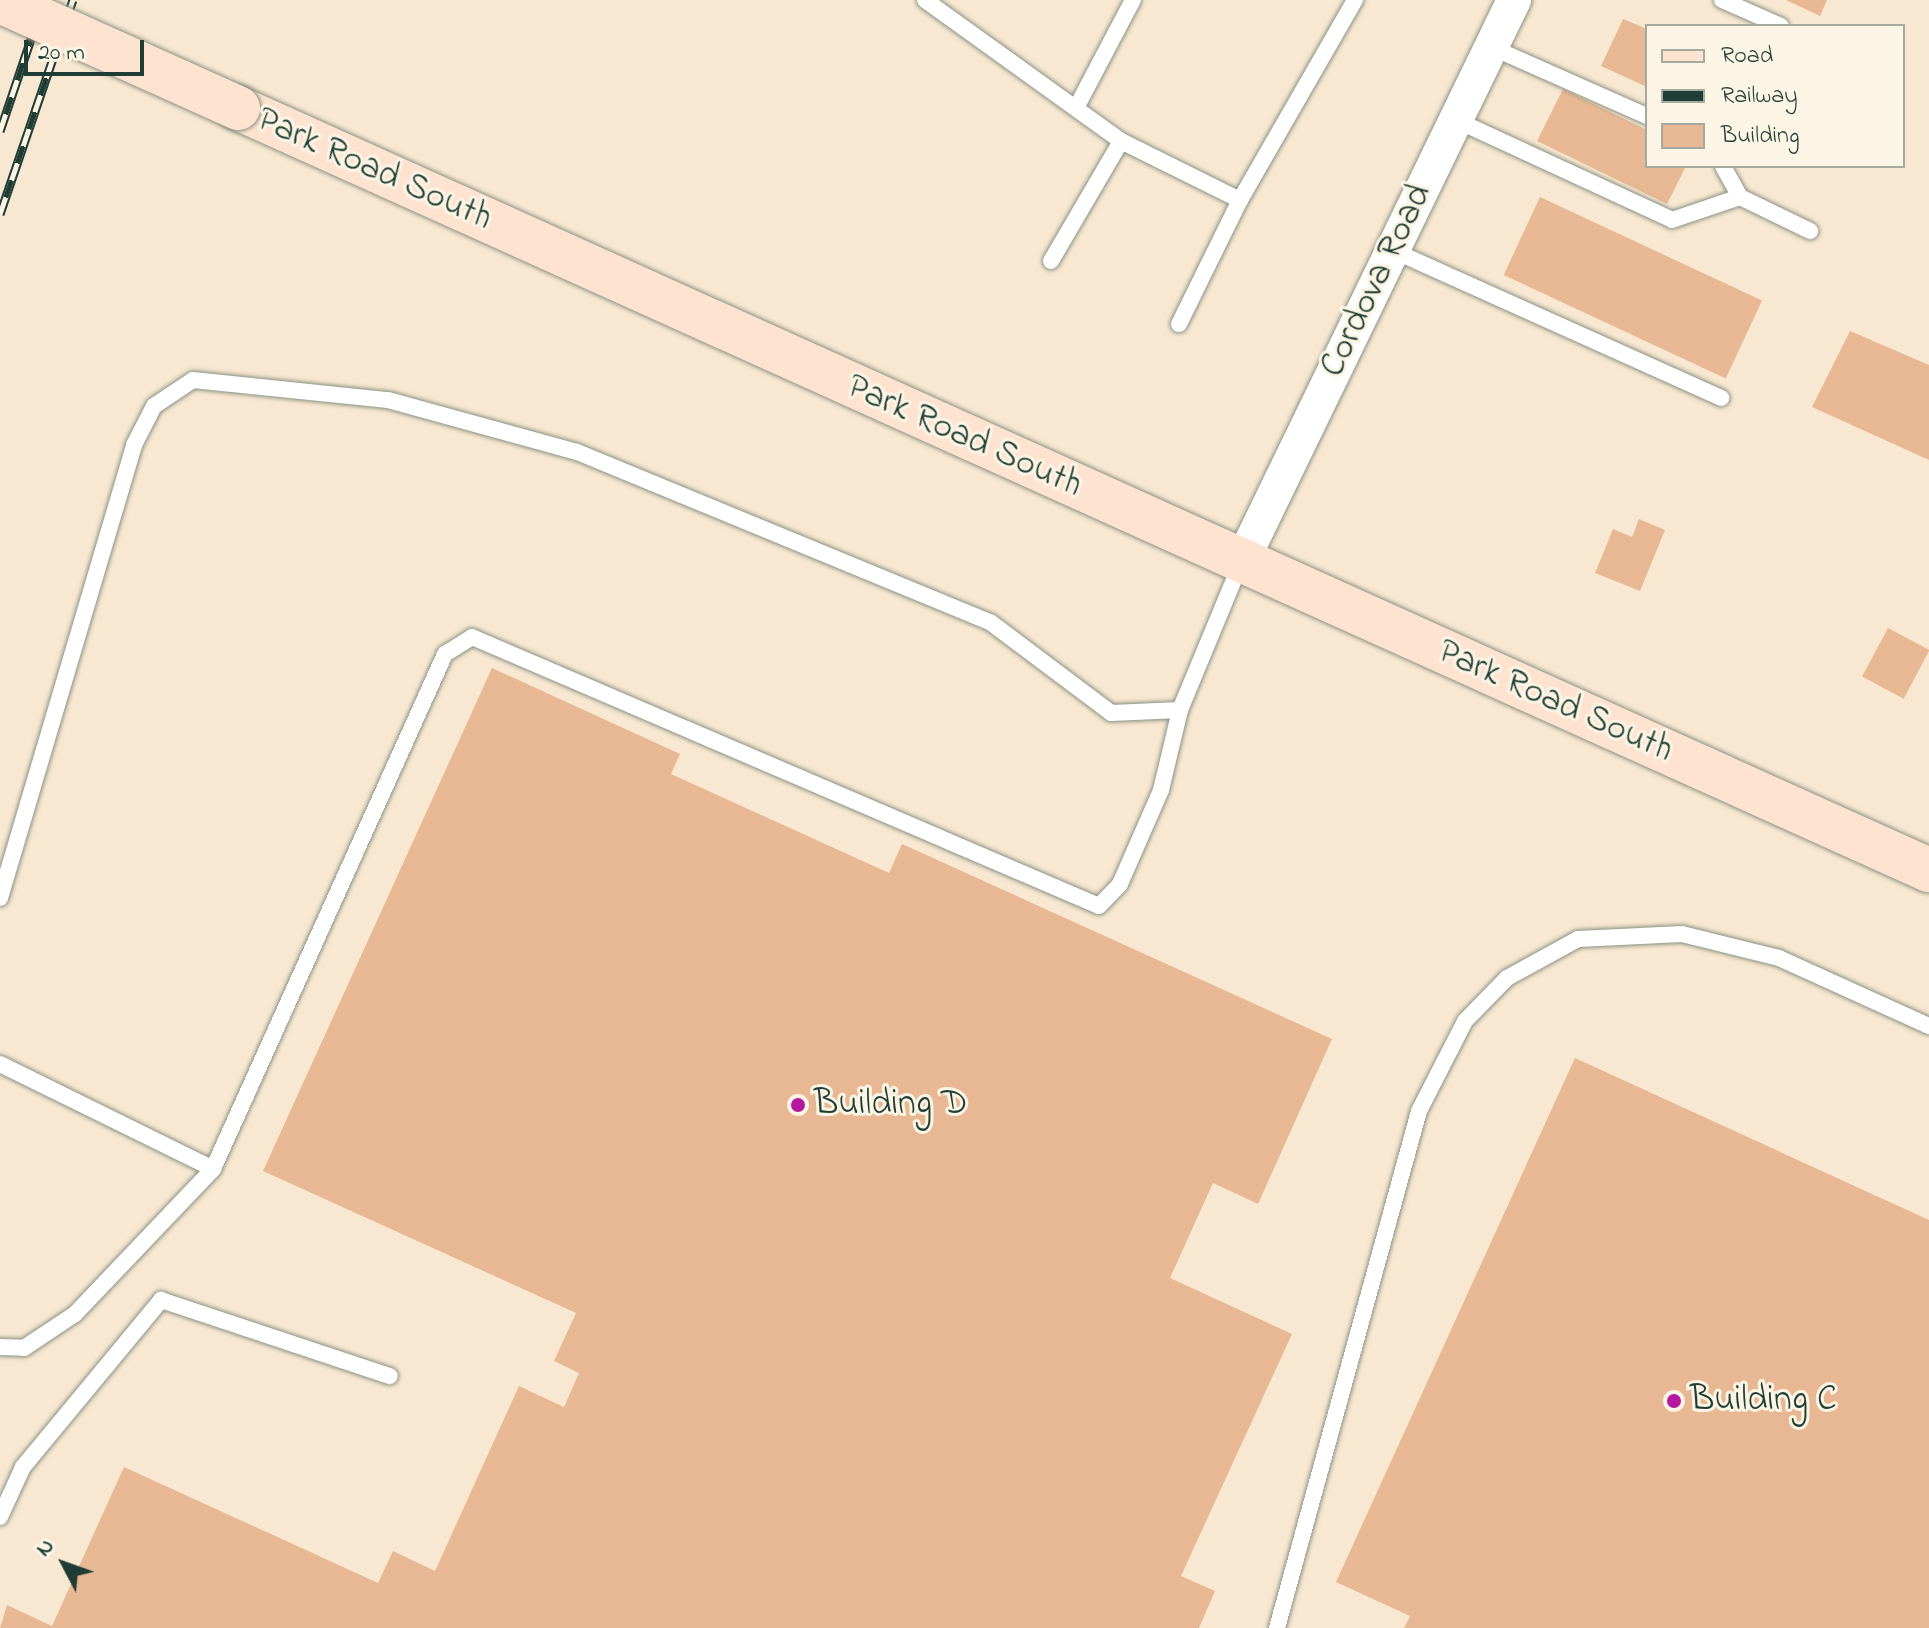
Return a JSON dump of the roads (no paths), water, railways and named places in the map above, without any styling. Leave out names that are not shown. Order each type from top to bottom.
[{"type":"main road","name":"Park Road South","points":[[0,1],[1241,563],[1929,870]]},
{"type":"street","name":"Cordova Road","points":[[1241,563],[1514,0]]},
{"type":"lane","points":[[925,0],[950,7],[1121,141],[1240,200]]},
{"type":"lane","points":[[1076,108],[1133,0]]},
{"type":"lane","points":[[1179,324],[1240,200],[1355,0]]},
{"type":"lane","points":[[1722,0],[1776,24]]},
{"type":"lane","points":[[1491,47],[1645,115]]},
{"type":"lane","points":[[1456,120],[1672,220],[1740,197]]},
{"type":"lane","points":[[1051,261],[1121,141]]},
{"type":"lane","points":[[1724,168],[1740,197],[1810,231]]},
{"type":"lane","points":[[1392,250],[1721,398]]},
{"type":"lane","points":[[0,898],[134,445],[154,406],[193,380],[388,400],[577,452],[990,622],[1111,713],[1180,710]]},
{"type":"lane","points":[[0,1347],[24,1348],[75,1314],[213,1169],[445,654],[462,639],[482,639],[1099,906],[1120,884],[1161,790],[1180,710],[1241,563]]},
{"type":"lane","points":[[1277,1628],[1419,1111],[1465,1021],[1507,978],[1578,939],[1682,934],[1779,958],[1929,1026]]},
{"type":"lane","points":[[0,1064],[213,1169]]},
{"type":"lane","points":[[0,1517],[23,1467],[161,1300],[390,1376]]},
{"type":"railway","points":[[0,131],[44,0]]},
{"type":"railway","points":[[0,214],[73,0]]},
{"type":"place","name":"Building D","points":[[798,1105]]},
{"type":"place","name":"Building C","points":[[1674,1401]]}]
